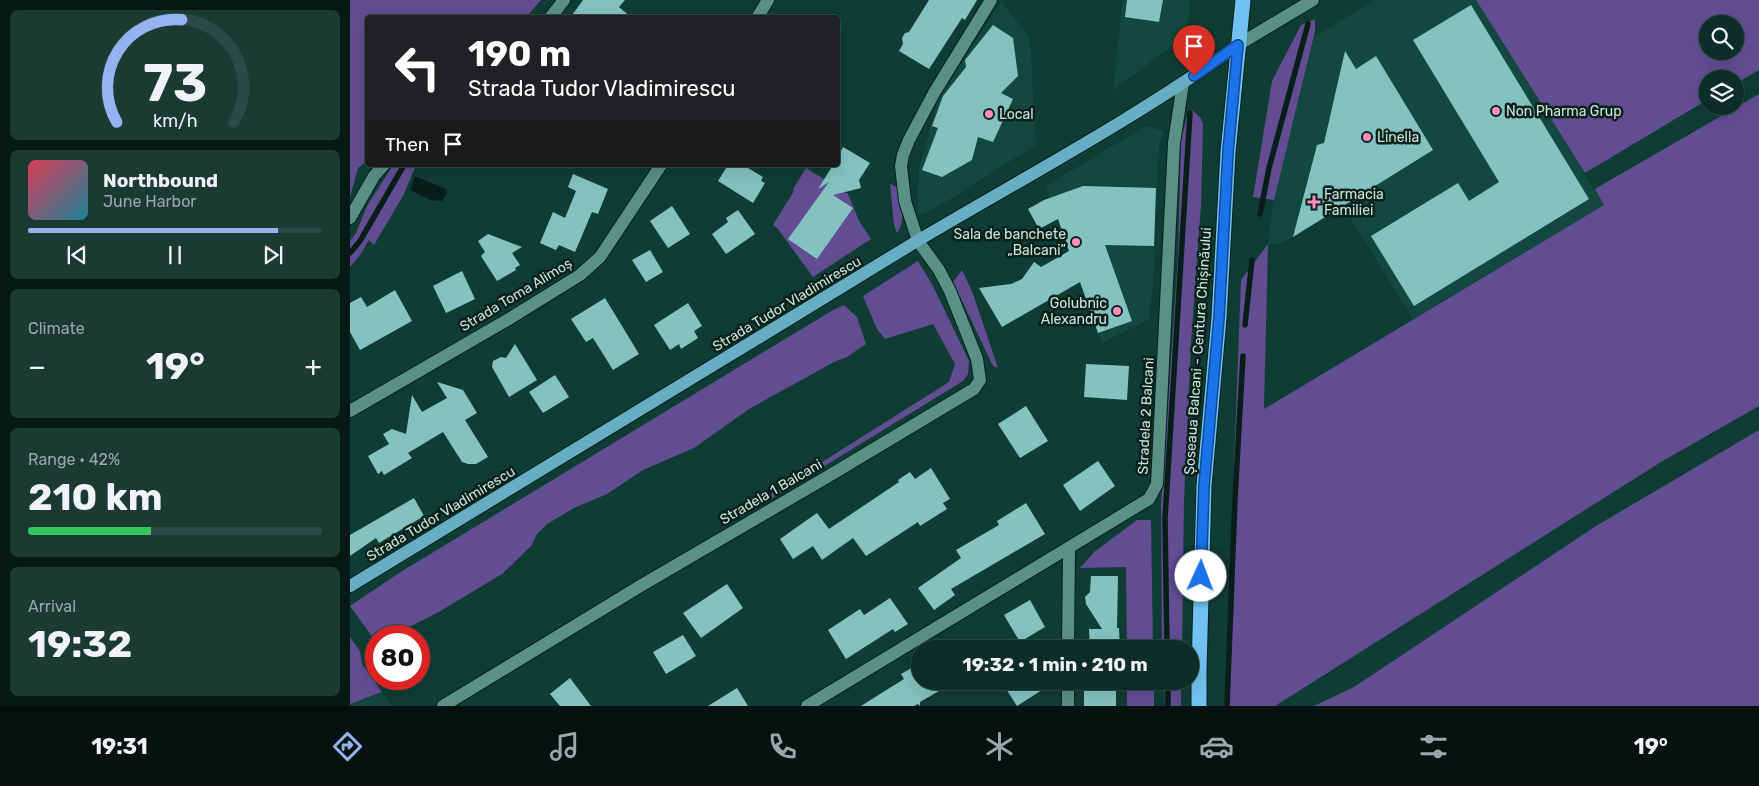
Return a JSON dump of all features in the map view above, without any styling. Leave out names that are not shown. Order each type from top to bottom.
[{"type":"highway","name":"Șoseaua Balcani - Centura Chișinăului","points":[[1199,706],[1204,486],[1219,318],[1228,152],[1243,0]]},
{"type":"main road","name":"Strada Tudor Vladimirescu","points":[[350,586],[918,241],[1183,83],[1238,45]]},
{"type":"street","points":[[552,15],[564,0]]},
{"type":"street","points":[[759,15],[768,0]]},
{"type":"street","name":"Stradela 1 Balcani","points":[[443,706],[642,585],[974,389],[980,380],[977,359],[943,277],[918,241],[905,200],[901,166],[909,140],[934,93],[991,0]]},
{"type":"street","points":[[1238,45],[1313,0]]},
{"type":"street","name":"Stradela 2 Balcani","points":[[807,706],[1149,499],[1157,484],[1174,143],[1183,83]]},
{"type":"street","points":[[350,218],[374,176],[382,167]]},
{"type":"street","name":"Strada Toma Alimoș","points":[[350,411],[509,319],[580,275],[600,258],[660,167]]},
{"type":"street","points":[[1068,640],[1069,549]]},
{"type":"street","points":[[1068,690],[1068,706]]},
{"type":"shaded area","points":[[350,0],[541,0],[528,15],[365,15],[365,163],[358,168],[350,197]]},
{"type":"shaded area","points":[[1123,0],[1190,0],[1187,35],[1113,90]]},
{"type":"shaded area","points":[[1374,0],[1476,0],[1604,205],[1413,319],[1343,206],[1293,237],[1279,244],[1268,244],[1274,200],[1313,38]]},
{"type":"shaded area","points":[[1476,0],[1759,0],[1759,70],[1744,79],[1744,70],[1699,70],[1699,105],[1585,173]]},
{"type":"shaded area","points":[[1001,1],[1030,38],[1036,145],[934,209],[923,214],[917,214],[919,169],[938,100]]},
{"type":"shaded area","points":[[1315,19],[1315,31],[1274,200],[1253,197],[1272,81],[1301,25]]},
{"type":"shaded area","points":[[1759,94],[1759,406],[1661,462],[1275,706],[1225,706],[1241,280],[1268,244],[1264,409],[1604,205],[1595,189],[1723,115],[1744,115],[1744,103]]},
{"type":"shaded area","points":[[1192,110],[1200,117],[1203,124],[1201,205],[1191,342],[1184,500],[1182,640],[1162,640],[1161,505],[1178,257],[1181,141],[1188,111]]},
{"type":"shaded area","points":[[1146,126],[1164,131],[1159,145],[1153,287],[1149,319],[1102,343],[1046,186]]},
{"type":"shaded area","points":[[392,167],[415,167],[404,194],[374,245],[369,240],[350,267],[350,241],[356,233],[367,206]]},
{"type":"shaded area","points":[[806,168],[848,194],[859,221],[871,239],[813,277],[778,229],[773,225]]},
{"type":"shaded area","points":[[890,184],[899,188],[901,200],[902,217],[897,233],[894,225]]},
{"type":"shaded area","points":[[918,261],[933,286],[969,361],[968,374],[963,381],[753,510],[751,507],[949,382],[955,364],[933,324],[885,339],[877,329],[863,296]]},
{"type":"shaded area","points":[[962,270],[972,291],[998,368],[993,366],[953,282]]},
{"type":"shaded area","points":[[844,305],[857,317],[866,344],[847,357],[834,362],[749,409],[694,448],[643,470],[607,494],[576,507],[547,524],[537,534],[531,546],[502,574],[437,613],[413,625],[365,625],[365,627],[350,606],[399,573]]},
{"type":"shaded area","points":[[1759,430],[1759,706],[1314,706],[1354,687],[1596,526]]},
{"type":"shaded area","points":[[1137,520],[1151,520],[1153,640],[1127,640],[1126,567],[1080,568],[1094,552]]},
{"type":"shaded area","points":[[350,637],[360,651],[362,664],[365,668],[365,690],[381,690],[382,692],[350,704]]},
{"type":"shaded area","points":[[1127,690],[1154,690],[1154,706],[1127,706]]},
{"type":"shaded area","points":[[1164,690],[1181,690],[1181,706],[1165,706]]},
{"type":"shaded area","points":[[382,692],[392,706],[350,706],[350,704]]},
{"type":"water","points":[[415,176],[446,189],[447,193],[442,201],[431,200],[410,190]]},
{"type":"building","points":[[583,0],[625,0],[619,7],[628,15],[572,15]]},
{"type":"building","points":[[929,0],[977,0],[965,20],[962,18],[929,69],[899,51],[903,44],[902,38],[905,33],[909,32]]},
{"type":"building","points":[[1127,0],[1163,0],[1159,22],[1125,17]]},
{"type":"building","name":"Non Pharma Grup","points":[[1471,5],[1589,199],[1414,306],[1371,236],[1458,183],[1469,201],[1499,182],[1413,40]]},
{"type":"building","points":[[993,25],[1013,38],[1018,76],[1001,93],[1013,99],[993,142],[978,137],[972,160],[942,177],[922,170],[938,128],[932,126],[943,96],[966,67],[965,60]]},
{"type":"building","points":[[1345,51],[1356,69],[1376,56],[1433,150],[1293,237],[1317,145],[1324,143]]},
{"type":"building","points":[[843,147],[870,163],[859,180],[861,188],[833,195],[853,208],[817,259],[788,239],[829,182],[818,189],[832,167],[840,167],[840,153]]},
{"type":"building","points":[[727,167],[746,167],[763,177],[761,181],[765,183],[753,203],[718,181]]},
{"type":"building","points":[[573,174],[608,189],[598,214],[592,212],[575,252],[559,245],[556,250],[540,243],[553,212],[565,218],[576,191],[568,187]]},
{"type":"building","points":[[1083,186],[1156,188],[1154,246],[1105,245],[1132,321],[1098,333],[1080,282],[1002,327],[979,288],[1011,284],[1022,279],[1034,262],[1041,267],[1069,251],[1058,219],[1039,229],[1028,209],[1044,200]]},
{"type":"building","points":[[672,206],[690,234],[668,248],[650,221]]},
{"type":"building","points":[[738,210],[755,234],[726,254],[712,234],[728,222],[726,218]]},
{"type":"building","points":[[488,234],[522,247],[512,253],[520,265],[515,268],[516,270],[497,281],[481,256],[485,252],[478,241]]},
{"type":"building","points":[[650,250],[663,272],[646,282],[632,260]]},
{"type":"building","points":[[462,271],[475,299],[446,313],[433,286]]},
{"type":"building","points":[[395,290],[412,321],[360,350],[350,332],[350,303],[361,297],[367,307]]},
{"type":"building","points":[[605,298],[639,354],[613,370],[593,338],[586,342],[571,319]]},
{"type":"building","points":[[688,303],[702,326],[694,331],[698,338],[681,349],[679,344],[670,350],[654,325]]},
{"type":"building","points":[[515,344],[537,380],[509,397],[492,367],[493,361],[501,357],[506,358]]},
{"type":"building","points":[[1086,364],[1129,366],[1127,400],[1084,397]]},
{"type":"building","points":[[555,375],[569,397],[543,413],[529,392]]},
{"type":"building","points":[[437,382],[463,390],[477,413],[465,420],[488,457],[476,464],[462,462],[443,432],[408,453],[412,458],[384,475],[382,471],[378,474],[368,456],[389,444],[383,434],[392,429],[406,434],[412,395],[422,412],[447,398]]},
{"type":"building","points":[[1026,406],[1048,441],[1020,458],[998,424]]},
{"type":"building","points":[[1098,461],[1115,486],[1080,511],[1063,485]]},
{"type":"building","points":[[931,468],[950,499],[943,503],[947,509],[920,526],[918,522],[866,556],[853,538],[822,560],[813,546],[793,559],[780,539],[817,513],[829,529],[899,482],[898,480],[910,472],[915,479]]},
{"type":"building","points":[[414,498],[424,516],[379,543],[376,538],[350,556],[350,535]]},
{"type":"building","points":[[1026,503],[1045,534],[951,589],[955,595],[934,610],[918,588],[961,558],[956,550],[999,525],[997,521]]},
{"type":"building","points":[[1091,576],[1118,576],[1117,628],[1119,628],[1120,640],[1090,640],[1089,629],[1102,629],[1086,604],[1085,597],[1090,592]]},
{"type":"building","points":[[727,584],[743,608],[701,638],[683,613]]},
{"type":"building","points":[[890,598],[908,624],[895,632],[893,629],[846,659],[828,630],[860,609],[864,615]]},
{"type":"building","points":[[1030,600],[1045,627],[1023,640],[1019,640],[1004,615]]},
{"type":"building","points":[[683,635],[696,656],[666,674],[653,652]]},
{"type":"building","points":[[911,668],[911,690],[941,690],[920,702],[920,706],[918,704],[914,706],[861,706],[904,679],[901,674]]},
{"type":"building","points":[[570,678],[591,706],[560,706],[550,694]]},
{"type":"building","points":[[737,688],[748,706],[708,706]]},
{"type":"building","points":[[1007,690],[1042,690],[1017,706]]},
{"type":"building","points":[[1084,690],[1116,690],[1116,706],[1084,706]]},
{"type":"waterway","points":[[1260,214],[1269,168],[1308,24]]},
{"type":"waterway","points":[[1167,640],[1165,519],[1190,113]]},
{"type":"waterway","points":[[350,253],[360,241],[403,167]]},
{"type":"waterway","points":[[1245,325],[1252,260]]},
{"type":"waterway","points":[[1227,706],[1243,356]]},
{"type":"waterway","points":[[1168,690],[1168,706]]},
{"type":"place","name":"Non Pharma Grup","points":[[1496,111]]},
{"type":"place","name":"Local","points":[[989,114]]},
{"type":"place","name":"Linella","points":[[1367,137]]},
{"type":"place","name":"Farmacia Familiei","points":[[1314,202]]},
{"type":"place","name":"Sala de banchete „Balcani”","points":[[1076,242]]},
{"type":"place","name":"Golubnic Alexandru","points":[[1117,311]]},
{"type":"route","points":[[1194,76],[1238,45],[1228,152],[1219,318],[1204,486],[1201,576]]}]
